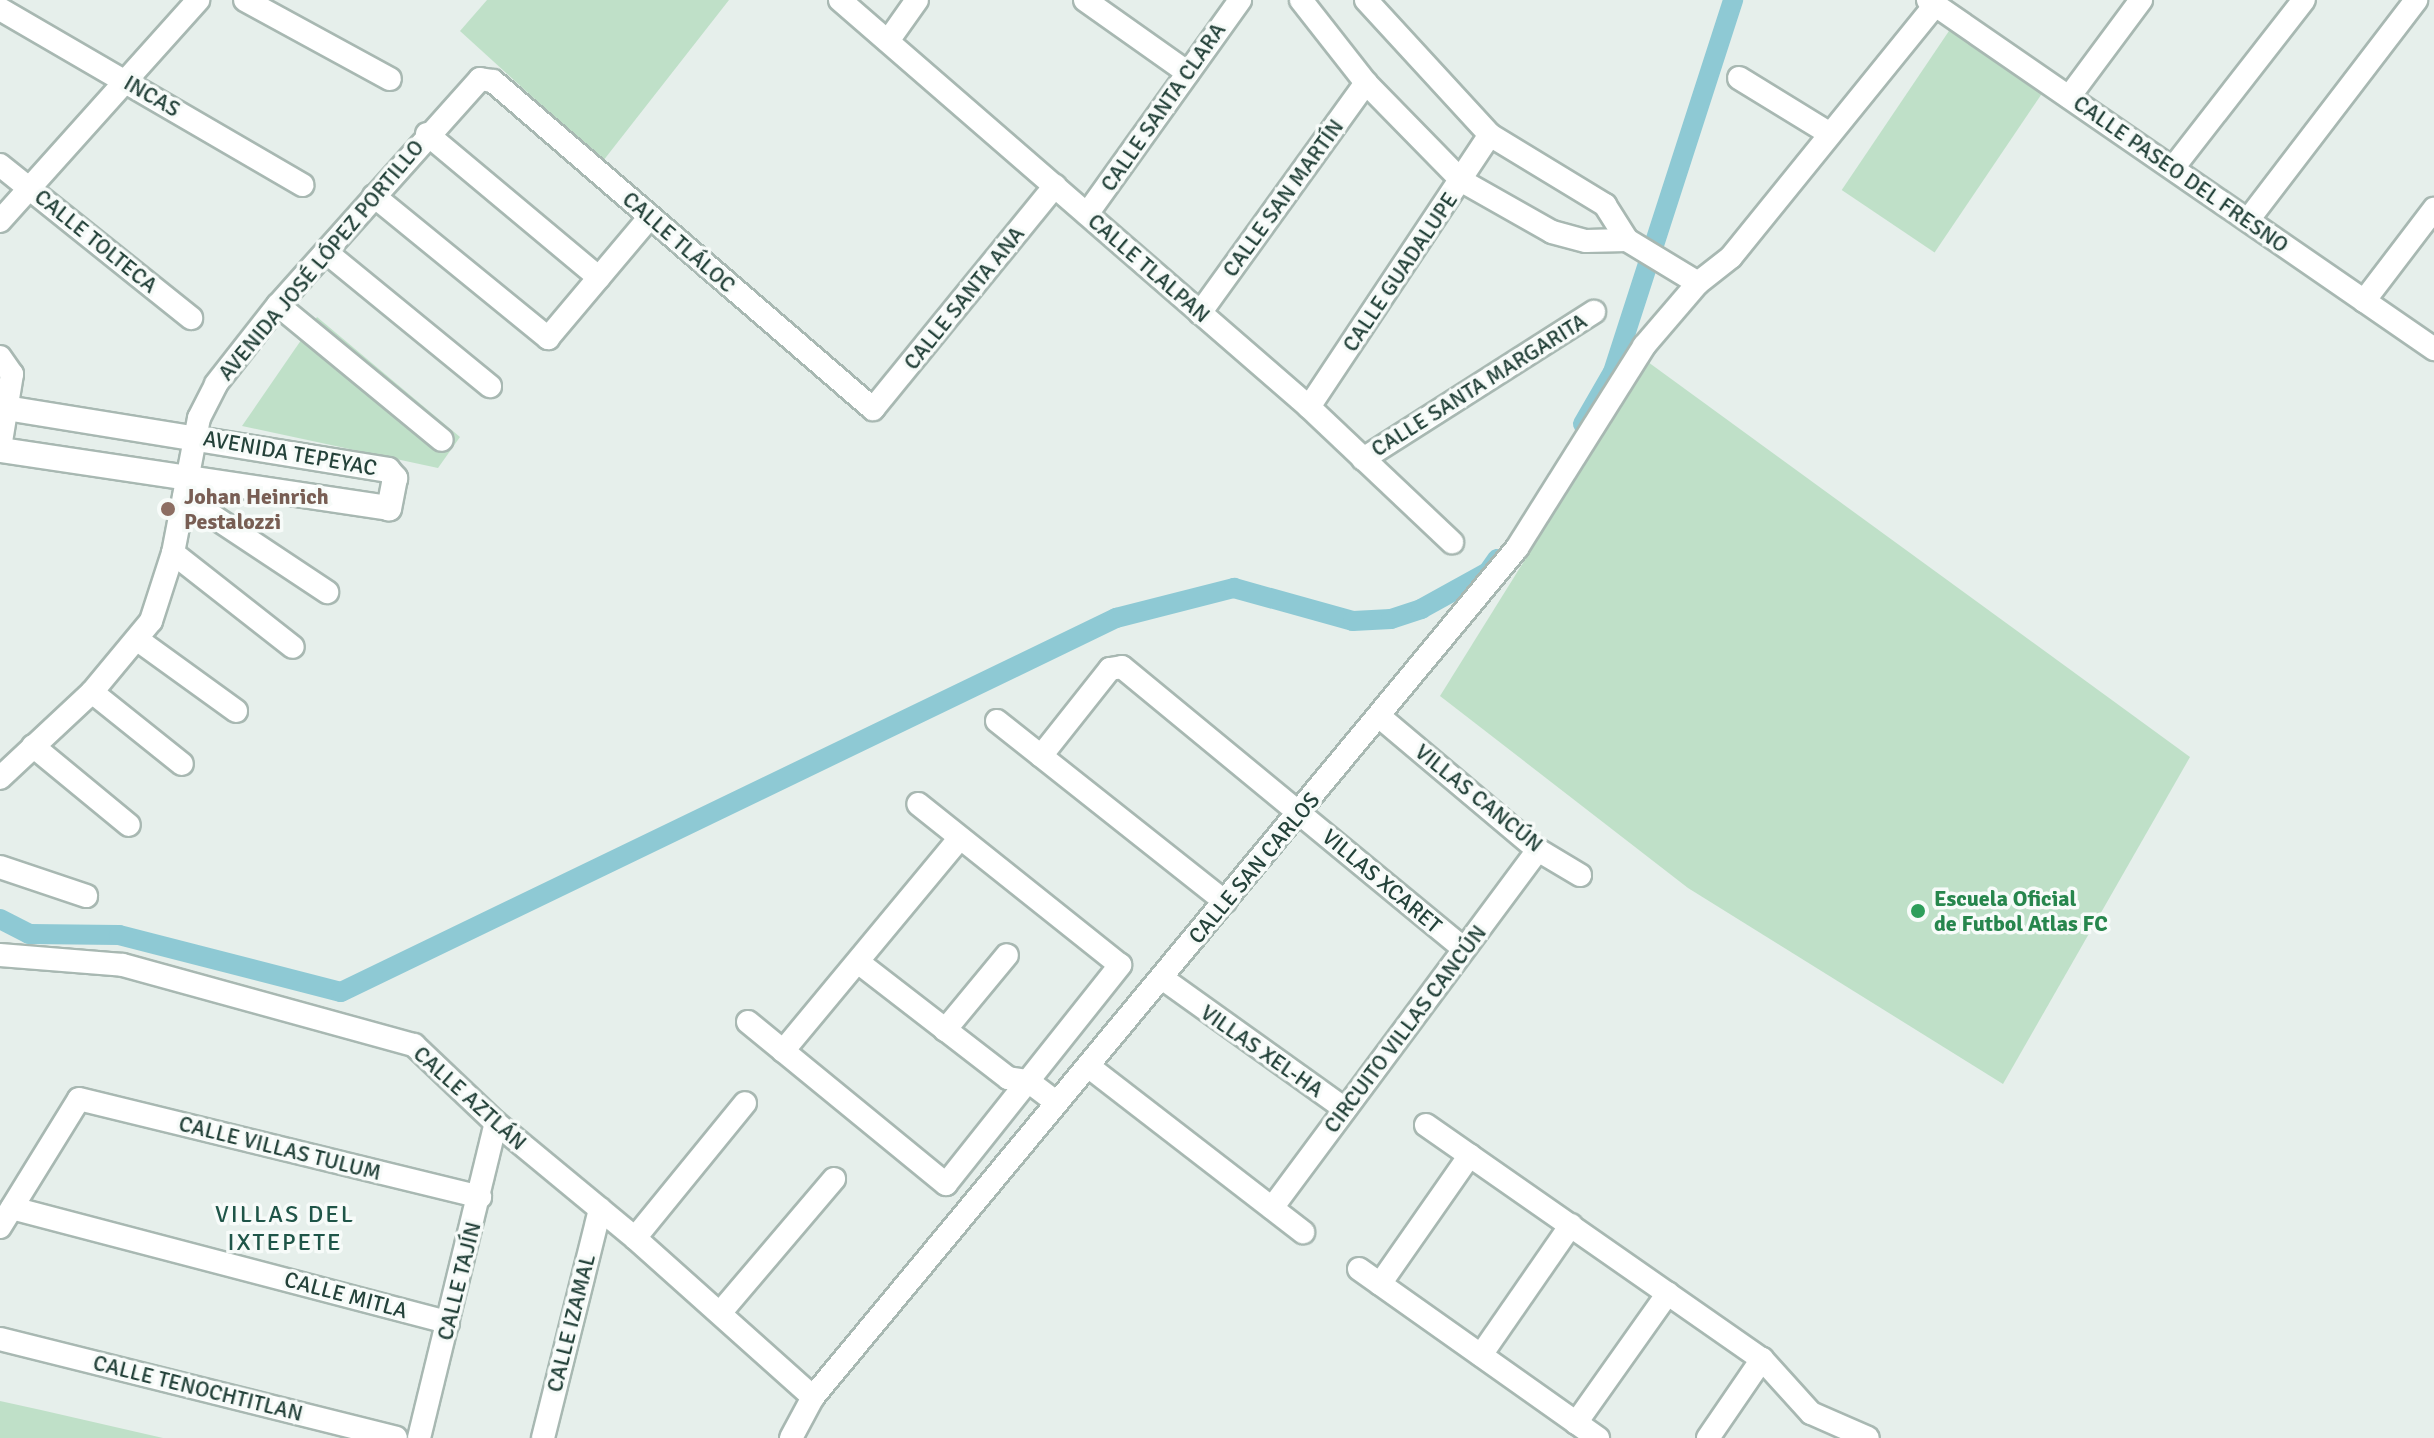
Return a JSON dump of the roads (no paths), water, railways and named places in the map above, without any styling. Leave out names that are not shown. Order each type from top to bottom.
[{"type":"street","points":[[0,221],[198,0]]},
{"type":"street","points":[[245,0],[390,79]]},
{"type":"street","name":"CALLE TLALPAN","points":[[840,0],[1309,407],[1452,542]]},
{"type":"street","points":[[888,41],[917,0]]},
{"type":"street","points":[[1085,0],[1188,73]]},
{"type":"street","name":"CALLE SANTA CLARA","points":[[1087,214],[1240,0]]},
{"type":"street","points":[[1301,0],[1366,83],[1462,181],[1552,232],[1586,241],[1635,245]]},
{"type":"street","points":[[1366,0],[1490,135],[1605,205],[1635,245],[1698,283]]},
{"type":"street","points":[[2069,97],[2141,0]]},
{"type":"street","points":[[2173,168],[2304,0]]},
{"type":"street","points":[[2248,220],[2416,0]]},
{"type":"street","name":"CALLE PASEO DEL FRESNO","points":[[1932,2],[2434,349]]},
{"type":"street","name":"CALLE SAN CARLOS","points":[[791,1438],[813,1397],[1041,1122],[1057,1103],[1096,1072],[1170,985],[1225,902],[1517,548],[1644,346],[1698,283],[1731,257],[1932,2]]},
{"type":"street","name":"INCAS","points":[[0,9],[303,185]]},
{"type":"street","name":"AVENIDA JOSÉ LÓPEZ PORTILLO","points":[[0,778],[92,692],[151,621],[173,553],[195,437],[216,384],[278,305],[427,134],[484,78]]},
{"type":"street","name":"CALLE TLÁLOC","points":[[484,78],[873,409]]},
{"type":"street","points":[[1739,78],[1827,132]]},
{"type":"street","name":"CALLE SAN MARTÍN","points":[[1200,313],[1366,83]]},
{"type":"street","points":[[427,134],[599,278]]},
{"type":"street","name":"CALLE GUADALUPE","points":[[1309,407],[1490,135]]},
{"type":"street","name":"CALLE TOLTECA","points":[[0,165],[191,318]]},
{"type":"street","name":"CALLE SANTA ANA","points":[[873,409],[1055,186]]},
{"type":"street","points":[[374,196],[548,338],[649,218]]},
{"type":"street","points":[[1586,241],[1605,205]]},
{"type":"street","points":[[2364,301],[2434,209]]},
{"type":"street","points":[[326,252],[490,386]]},
{"type":"street","points":[[278,305],[442,440]]},
{"type":"street","name":"CALLE SANTA MARGARITA","points":[[1363,459],[1594,312]]},
{"type":"street","points":[[0,357],[12,374],[0,449]]},
{"type":"street","name":"AVENIDA TEPEYAC","points":[[0,449],[185,488],[389,508],[395,478],[388,470],[5,408]]},
{"type":"street","points":[[185,488],[327,592]]},
{"type":"street","points":[[173,553],[293,647]]},
{"type":"street","points":[[138,640],[236,711]]},
{"type":"street","name":"VILLAS XCARET","points":[[1041,756],[1110,669],[1118,666],[1464,949]]},
{"type":"street","points":[[92,692],[182,764]]},
{"type":"street","name":"VILLAS CANCÚN","points":[[1380,717],[1538,850],[1580,875]]},
{"type":"street","points":[[997,721],[1225,902]]},
{"type":"street","points":[[33,746],[129,825]]},
{"type":"street","points":[[748,1022],[946,1184],[1016,1085],[1120,965],[918,804]]},
{"type":"street","points":[[783,1051],[960,838]]},
{"type":"street","name":"CIRCUITO VILLAS CANCÚN","points":[[1272,1208],[1538,850]]},
{"type":"street","points":[[0,867],[86,896]]},
{"type":"street","points":[[945,1030],[1007,955]]},
{"type":"street","name":"CALLE AZTLÁN","points":[[2,961],[123,965],[397,1038],[427,1055],[496,1123],[635,1238],[813,1397]]},
{"type":"street","points":[[858,962],[1016,1085],[1057,1103]]},
{"type":"street","name":"VILLAS XEL-HA","points":[[1170,985],[1345,1109]]},
{"type":"street","points":[[1096,1072],[1303,1232]]},
{"type":"street","points":[[1016,1085],[1041,1122]]},
{"type":"street","name":"CALLE VILLAS TULUM","points":[[6,1218],[79,1099],[480,1197]]},
{"type":"street","points":[[635,1238],[745,1103]]},
{"type":"street","name":"CALLE TAJÍN","points":[[419,1438],[496,1123]]},
{"type":"street","points":[[1426,1125],[1762,1359],[1811,1413],[1868,1438]]},
{"type":"street","points":[[1380,1284],[1470,1155]]},
{"type":"street","points":[[720,1313],[834,1179]]},
{"type":"street","name":"CALLE IZAMAL","points":[[543,1438],[600,1209]]},
{"type":"street","name":"CALLE MITLA","points":[[6,1218],[448,1322]]},
{"type":"street","points":[[1481,1355],[1571,1225]]},
{"type":"street","points":[[1359,1269],[1598,1438]]},
{"type":"street","points":[[1576,1423],[1668,1293]]},
{"type":"street","name":"CALLE TENOCHTITLAN","points":[[0,1339],[347,1432],[396,1438]]},
{"type":"street","points":[[1708,1438],[1762,1359]]},
{"type":"waterway","points":[[1583,424],[1613,372],[1733,0]]},
{"type":"waterway","points":[[0,919],[29,934],[119,935],[341,992],[1116,618],[1234,588],[1353,621],[1391,619],[1421,609],[1488,572],[1497,559]]},
{"type":"place","name":"Johan Heinrich Pestalozzi","points":[[168,509]]},
{"type":"place","name":"Escuela Oficial de Futbol Atlas FC","points":[[1918,911]]},
{"type":"district","name":"VILLAS DEL IXTEPETE","points":[[285,1229]]}]
